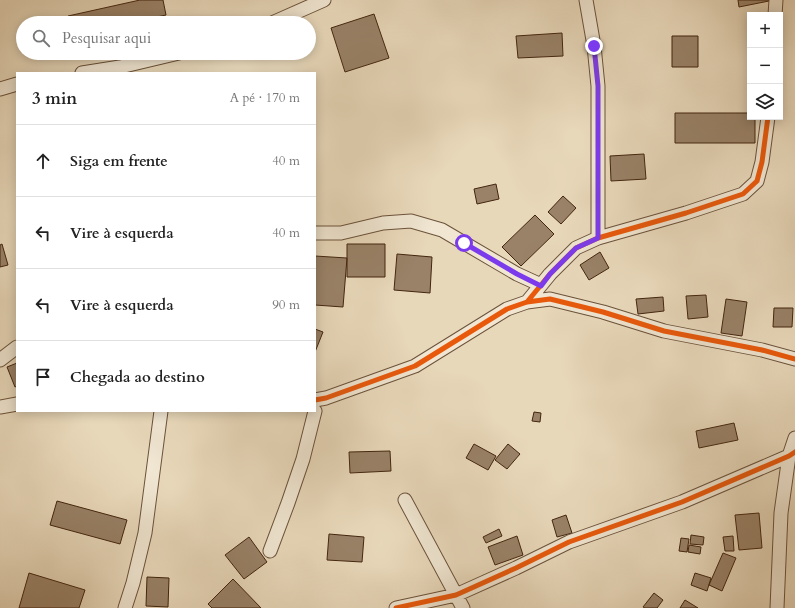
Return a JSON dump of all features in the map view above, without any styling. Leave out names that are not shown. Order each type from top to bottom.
[{"type":"street","points":[[288,16],[324,0]]},
{"type":"street","points":[[586,0],[594,46],[598,86],[598,238]]},
{"type":"street","points":[[775,12],[776,0]]},
{"type":"street","points":[[88,72],[120,67],[147,67],[162,60]]},
{"type":"street","points":[[0,88],[16,84]]},
{"type":"street","points":[[528,302],[550,274],[576,248],[598,238],[686,213],[742,194],[758,181],[768,120]]},
{"type":"street","points":[[316,233],[341,233],[383,223],[412,221],[442,230],[517,274],[541,286]]},
{"type":"street","points":[[316,405],[326,398],[415,366],[507,309],[528,302],[550,299],[603,312],[664,331],[762,350],[795,359]]},
{"type":"street","points":[[0,360],[16,348]]},
{"type":"street","points":[[0,407],[16,404]]},
{"type":"street","points":[[125,608],[133,583],[145,533],[161,412]]},
{"type":"street","points":[[270,551],[303,459],[314,412]]},
{"type":"street","points":[[777,608],[781,513],[795,438]]},
{"type":"street","points":[[396,608],[456,595],[569,542],[682,502],[792,454]]},
{"type":"street","points":[[405,500],[463,608]]},
{"type":"building","points":[[140,0],[163,0],[166,15],[162,16],[68,16]]},
{"type":"building","points":[[738,0],[769,0],[769,1],[739,7]]},
{"type":"building","points":[[374,14],[389,58],[345,72],[331,28]]},
{"type":"building","points":[[562,33],[563,56],[518,58],[516,36]]},
{"type":"building","points":[[672,36],[698,36],[698,67],[672,67]]},
{"type":"building","points":[[675,113],[747,113],[747,120],[755,120],[755,143],[675,143]]},
{"type":"building","points":[[644,154],[646,179],[611,181],[610,156]]},
{"type":"building","points":[[496,184],[499,199],[477,204],[474,189]]},
{"type":"building","points":[[563,196],[576,208],[561,224],[548,212]]},
{"type":"building","points":[[535,215],[554,234],[521,266],[502,247]]},
{"type":"building","points":[[2,244],[8,265],[0,267],[0,245]]},
{"type":"building","points":[[347,244],[385,244],[385,277],[347,277]]},
{"type":"building","points":[[600,252],[609,268],[589,280],[580,265]]},
{"type":"building","points":[[397,254],[432,257],[430,293],[394,290]]},
{"type":"building","points":[[316,256],[347,258],[343,307],[316,305]]},
{"type":"building","points":[[706,295],[708,317],[688,319],[686,296]]},
{"type":"building","points":[[663,297],[664,311],[638,314],[636,299]]},
{"type":"building","points":[[726,299],[747,302],[742,336],[721,333]]},
{"type":"building","points":[[774,308],[793,308],[792,327],[773,327]]},
{"type":"building","points":[[316,329],[323,332],[316,350]]},
{"type":"building","points":[[16,363],[15,387],[7,367]]},
{"type":"building","points":[[534,412],[541,413],[540,422],[532,421]]},
{"type":"building","points":[[734,423],[738,440],[699,448],[696,431]]},
{"type":"building","points":[[474,444],[496,456],[488,470],[466,458]]},
{"type":"building","points":[[508,444],[520,454],[507,469],[495,460]]},
{"type":"building","points":[[390,451],[391,471],[350,473],[349,452]]},
{"type":"building","points":[[57,501],[127,520],[120,544],[50,525]]},
{"type":"building","points":[[759,513],[762,548],[739,550],[735,515]]},
{"type":"building","points":[[566,515],[572,533],[557,537],[552,520]]},
{"type":"building","points":[[499,529],[502,536],[486,543],[483,537]]},
{"type":"building","points":[[329,534],[364,537],[362,562],[327,560]]},
{"type":"building","points":[[691,535],[704,537],[703,545],[690,544]]},
{"type":"building","points":[[517,536],[523,555],[495,565],[488,547]]},
{"type":"building","points":[[733,536],[734,551],[725,551],[723,537]]},
{"type":"building","points":[[249,537],[267,562],[244,579],[225,555]]},
{"type":"building","points":[[681,538],[689,539],[687,552],[679,551]]},
{"type":"building","points":[[689,545],[701,547],[700,554],[688,552]]},
{"type":"building","points":[[723,553],[736,558],[722,591],[709,585]]},
{"type":"building","points":[[29,573],[85,590],[79,608],[19,608]]},
{"type":"building","points":[[695,573],[711,578],[707,591],[691,585]]},
{"type":"building","points":[[147,577],[169,578],[168,607],[146,606]]},
{"type":"building","points":[[233,579],[261,608],[212,608],[208,604]]},
{"type":"building","points":[[654,593],[663,600],[657,608],[643,607]]},
{"type":"building","points":[[685,600],[698,608],[680,608]]},
{"type":"cycle path","points":[[527,302],[550,274],[576,248],[598,238],[686,213],[743,194],[757,181],[762,162],[768,120]]},
{"type":"cycle path","points":[[316,400],[326,398],[415,366],[507,309],[527,302],[550,299],[603,312],[664,331],[762,350],[795,359]]},
{"type":"cycle path","points":[[396,608],[456,595],[569,542],[682,502],[789,456],[795,452]]},
{"type":"route","points":[[464,243],[517,274],[541,286],[550,274],[576,248],[598,238],[598,86],[594,46]]}]
